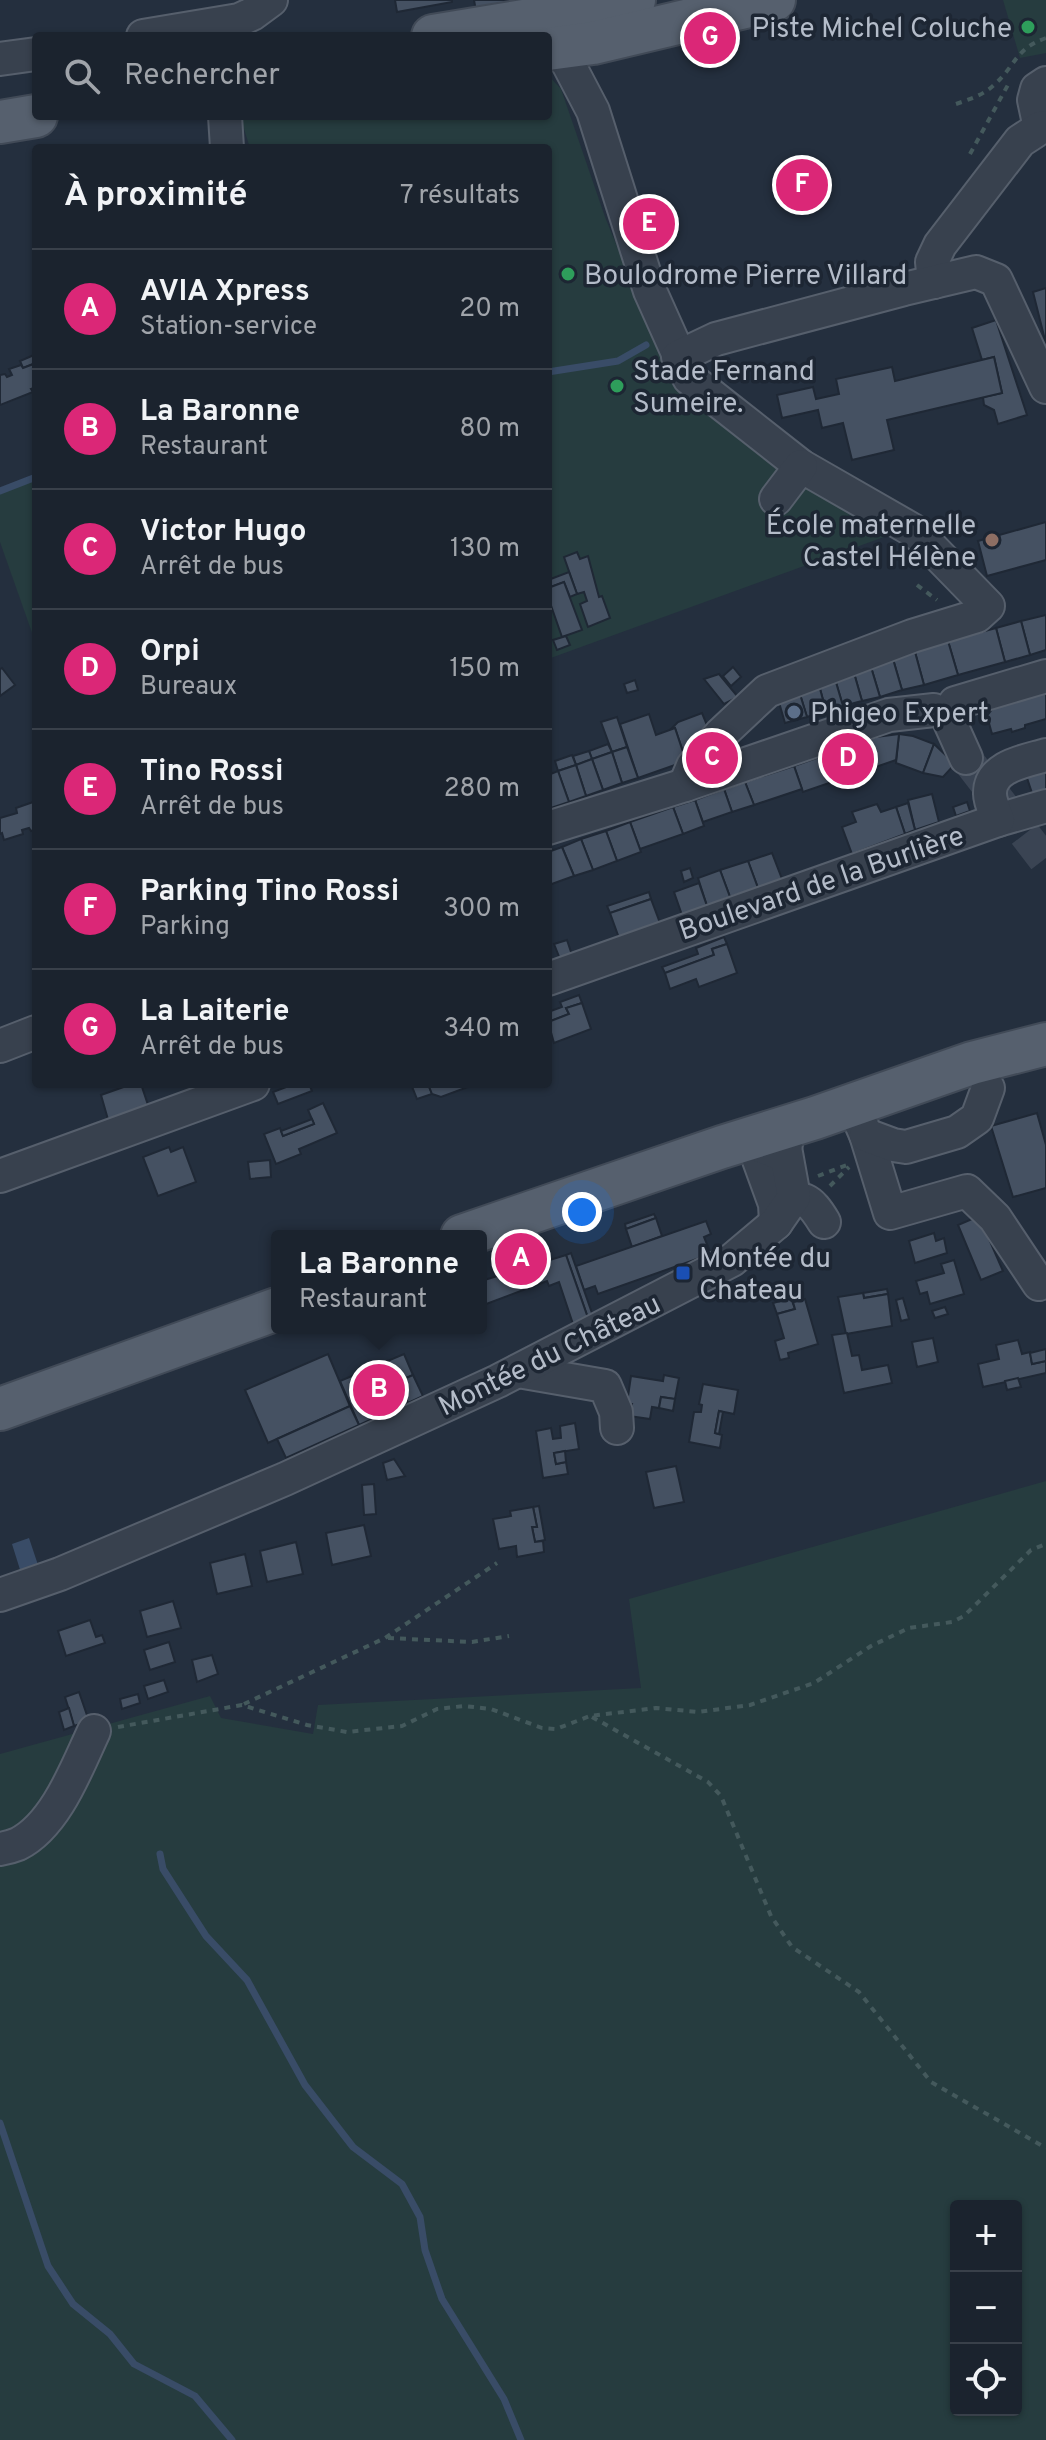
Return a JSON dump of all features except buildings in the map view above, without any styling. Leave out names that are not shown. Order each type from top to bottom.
[{"type":"main road","points":[[568,38],[634,0]]},
{"type":"main road","points":[[568,38],[774,0]]},
{"type":"main road","points":[[0,122],[32,117]]},
{"type":"main road","points":[[487,1243],[786,1183],[849,1122],[972,1063],[1046,1044]]},
{"type":"main road","points":[[849,1122],[1046,1072]]},
{"type":"main road","points":[[487,1232],[786,1183]]},
{"type":"main road","points":[[0,1409],[271,1311]]},
{"type":"street","points":[[167,32],[239,20],[271,0]]},
{"type":"street","points":[[568,38],[650,291],[689,378],[801,466],[916,532],[988,606],[977,616],[912,636],[767,691],[711,745],[693,766],[685,785]]},
{"type":"street","points":[[0,59],[32,55]]},
{"type":"street","points":[[934,282],[932,262],[940,245],[1020,141],[1043,127],[1034,100],[1037,89],[1046,83]]},
{"type":"street","points":[[225,120],[227,144]]},
{"type":"street","points":[[678,357],[716,339],[976,272],[996,280],[1046,387]]},
{"type":"street","points":[[776,499],[801,466]]},
{"type":"street","points":[[552,827],[889,715],[946,710],[1046,676]]},
{"type":"street","points":[[946,710],[966,758]]},
{"type":"street","name":"Boulevard de la Burlière","points":[[552,978],[998,820],[990,795],[991,784],[997,775],[1009,766],[1046,755]]},
{"type":"street","points":[[998,820],[1046,806]]},
{"type":"street","points":[[0,1046],[32,1034]]},
{"type":"street","points":[[0,1176],[242,1088]]},
{"type":"street","points":[[849,1122],[890,1213],[967,1191],[1031,1247],[1039,1284]]},
{"type":"street","name":"Montée du Château","points":[[0,1595],[60,1574],[285,1479],[518,1371],[732,1260],[786,1183]]},
{"type":"street","points":[[518,1371],[605,1386],[616,1412],[617,1428]]},
{"type":"street","points":[[0,1849],[19,1844],[43,1825],[69,1785],[94,1731]]},
{"type":"path","points":[[956,104],[981,95],[997,83],[1013,60],[1030,44],[1046,38]]},
{"type":"path","points":[[970,154],[1010,81]]},
{"type":"path","points":[[917,585],[942,604]]},
{"type":"path","points":[[786,1183],[853,1162],[786,1183]]},
{"type":"path","points":[[242,1705],[307,1725],[347,1732],[402,1726],[437,1709],[464,1706],[491,1709],[542,1728],[556,1729],[590,1716],[656,1708],[698,1712],[750,1705],[814,1683],[871,1646],[909,1628],[952,1622],[964,1616],[1031,1550],[1046,1544]]},
{"type":"path","points":[[94,1731],[242,1705],[385,1638],[497,1563]]},
{"type":"path","points":[[385,1638],[472,1642],[509,1636]]},
{"type":"path","points":[[590,1716],[708,1782],[721,1796],[771,1916],[792,1947],[859,1992],[931,2082],[1046,2148]]},
{"type":"green space","name":"Piste Michel Coluche","points":[[1003,0],[1046,0],[1046,53],[1020,58]]},
{"type":"green space","name":"Stade Fernand Sumeire.","points":[[552,79],[561,89],[605,217],[665,364],[895,533],[552,658],[552,144],[249,144],[241,120],[552,120]]},
{"type":"green space","points":[[32,476],[32,633],[0,542],[0,488]]},
{"type":"green space","points":[[1046,1481],[1046,2440],[0,2440],[0,1754],[210,1696],[221,1718],[313,1734],[318,1705],[641,1688],[629,1599]]},
{"type":"water","points":[[29,1538],[38,1565],[22,1576],[12,1544]]},
{"type":"waterway","points":[[552,371],[618,361],[646,345]]},
{"type":"waterway","points":[[0,491],[32,479]]},
{"type":"waterway","points":[[160,1854],[163,1869],[206,1936],[247,1980],[305,2085],[353,2147],[402,2184],[420,2217],[425,2250],[442,2299],[504,2399],[521,2440]]},
{"type":"waterway","points":[[0,2123],[48,2266],[73,2304],[110,2334],[134,2364],[195,2396],[232,2440]]},
{"type":"tunnel","points":[[966,758],[1046,862]]},
{"type":"place","name":"Piste Michel Coluche","points":[[1028,27]]},
{"type":"place","name":"La Laiterie","points":[[710,38]]},
{"type":"place","name":"Parking Tino Rossi","points":[[802,185]]},
{"type":"place","name":"Tino Rossi","points":[[649,224]]},
{"type":"place","name":"Boulodrome Pierre Villard","points":[[568,274]]},
{"type":"place","name":"Stade Fernand Sumeire.","points":[[617,386]]},
{"type":"place","name":"École maternelle Castel Hélène","points":[[992,540]]},
{"type":"place","name":"Phigeo Expert","points":[[794,712]]},
{"type":"place","name":"Victor Hugo","points":[[712,758]]},
{"type":"place","name":"Orpi","points":[[848,759]]},
{"type":"place","name":"AVIA Xpress","points":[[521,1259]]},
{"type":"place","name":"Montée du Chateau","points":[[683,1273]]},
{"type":"place","name":"La Baronne","points":[[379,1390]]}]
